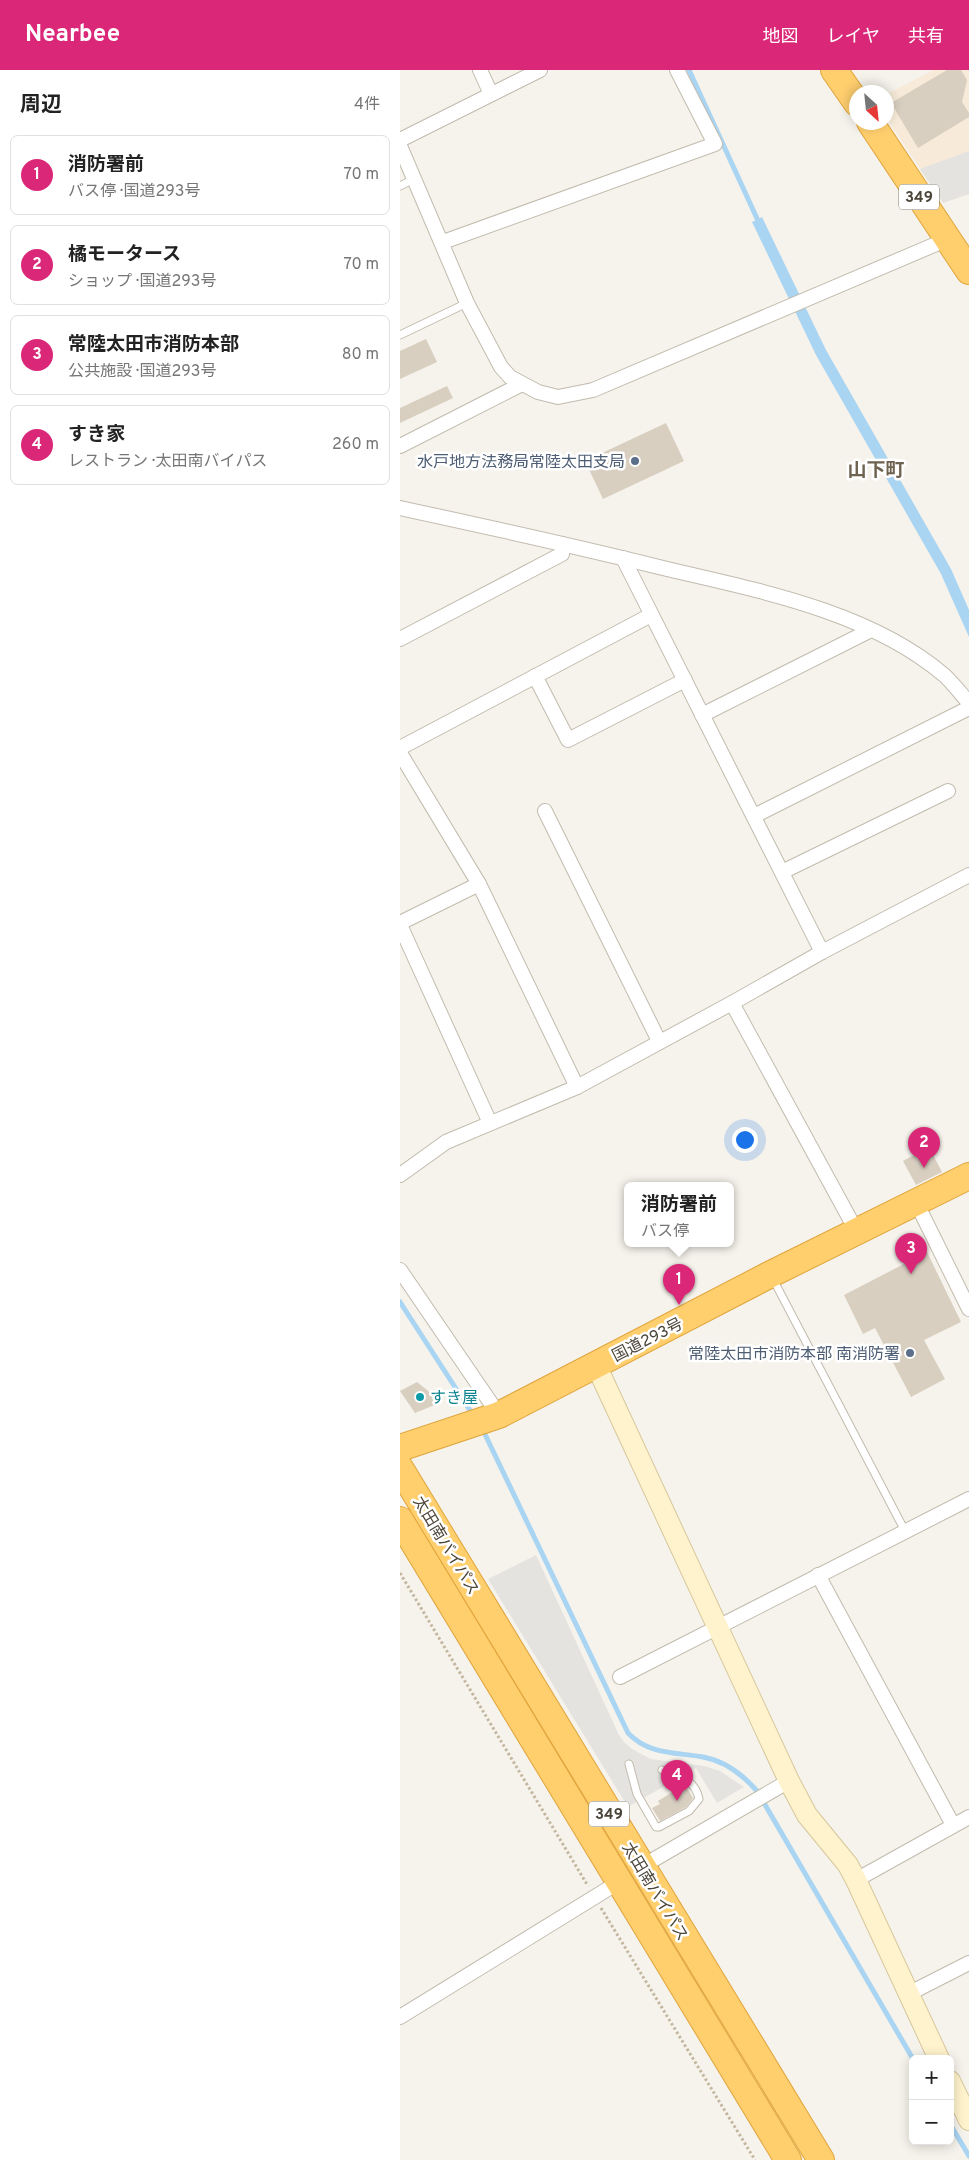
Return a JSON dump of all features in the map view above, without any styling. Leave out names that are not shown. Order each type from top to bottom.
[{"type":"highway","points":[[834,70],[849,92]]},
{"type":"highway","name":"349","points":[[875,130],[969,271]]},
{"type":"highway","name":"国道293号","points":[[400,1448],[499,1415],[771,1274],[969,1176]]},
{"type":"highway","name":"太田南バイパス","points":[[400,1468],[820,2160]]},
{"type":"highway","name":"太田南バイパス","points":[[400,1520],[788,2160]]},
{"type":"street","points":[[480,70],[491,94]]},
{"type":"street","points":[[400,140],[540,70]]},
{"type":"street","points":[[443,242],[715,144],[677,70]]},
{"type":"street","points":[[400,146],[443,242],[467,304],[501,367],[510,377],[522,384],[538,392],[558,397],[593,390],[948,239]]},
{"type":"street","points":[[400,446],[522,384]]},
{"type":"street","points":[[400,508],[624,558],[795,600],[871,630],[898,644],[944,675],[969,703]]},
{"type":"street","points":[[400,639],[562,554],[562,544]]},
{"type":"street","points":[[624,558],[822,952]]},
{"type":"street","points":[[400,748],[652,615]]},
{"type":"street","points":[[702,715],[871,630]]},
{"type":"street","points":[[535,676],[568,740],[685,680]]},
{"type":"street","points":[[754,816],[969,708]]},
{"type":"street","points":[[400,753],[479,884],[576,1087]]},
{"type":"street","points":[[782,872],[948,791]]},
{"type":"street","points":[[545,811],[659,1041]]},
{"type":"street","points":[[400,1175],[446,1142],[576,1087],[822,952],[968,878]]},
{"type":"street","points":[[479,884],[400,924],[490,1123]]},
{"type":"street","points":[[732,1003],[857,1232]]},
{"type":"street","points":[[916,1202],[969,1310]]},
{"type":"street","points":[[400,1270],[499,1415]]},
{"type":"street","points":[[596,1365],[789,1781],[807,1815],[848,1865],[938,2055]]},
{"type":"street","points":[[620,1677],[969,1498]]},
{"type":"street","points":[[818,1575],[954,1825]]},
{"type":"street","points":[[641,1867],[789,1781]]},
{"type":"street","points":[[856,1880],[969,1817]]},
{"type":"street","points":[[400,2017],[619,1882]]},
{"type":"street","points":[[910,1993],[969,1963]]},
{"type":"street","points":[[954,2089],[969,2120]]},
{"type":"lane","points":[[400,186],[414,179]]},
{"type":"lane","points":[[400,335],[467,304]]},
{"type":"lane","points":[[771,1274],[905,1531]]},
{"type":"lane","points":[[629,1764],[637,1794],[656,1827],[689,1811],[699,1800],[698,1794],[686,1778],[662,1770]]},
{"type":"path","points":[[400,1574],[755,2160]]},
{"type":"shaded area","points":[[934,70],[969,70],[969,194],[943,203],[894,130],[894,90]]},
{"type":"shaded area","points":[[969,151],[969,194],[943,203],[920,169]]},
{"type":"shaded area","points":[[536,1555],[619,1735],[624,1742],[632,1749],[651,1759],[704,1766],[720,1771],[744,1787],[717,1803],[696,1768],[628,1807],[488,1579]]},
{"type":"water","points":[[762,217],[826,350],[951,569],[969,610],[969,637],[941,574],[816,355],[752,222]]},
{"type":"building","points":[[947,70],[961,70],[967,80],[962,102],[969,113],[969,117],[918,148],[894,108],[894,101]]},
{"type":"building","points":[[426,339],[437,362],[400,379],[400,351]]},
{"type":"building","points":[[447,386],[453,398],[400,423],[400,408]]},
{"type":"building","name":"水戸地方法務局常陸太田支局","points":[[666,423],[684,461],[603,499],[585,461]]},
{"type":"building","points":[[929,1147],[942,1172],[916,1185],[903,1161]]},
{"type":"building","points":[[927,1252],[961,1322],[924,1340],[945,1379],[911,1397],[875,1328],[863,1334],[844,1295]]},
{"type":"building","name":"すき屋","points":[[417,1382],[442,1402],[415,1413],[400,1391]]},
{"type":"building","points":[[681,1783],[687,1788],[693,1798],[686,1807],[660,1821],[652,1808],[660,1804],[658,1801],[674,1791],[672,1788]]},
{"type":"waterway","points":[[689,70],[760,225]]},
{"type":"waterway","points":[[400,1302],[473,1415]]},
{"type":"waterway","points":[[482,1428],[628,1733],[636,1740],[654,1749],[703,1757],[726,1765],[740,1774],[757,1791],[911,2055]]},
{"type":"waterway","points":[[954,2131],[969,2156]]},
{"type":"place","name":"水戸地方法務局常陸太田支局","points":[[635,461]]},
{"type":"place","name":"橘モータース","points":[[924,1168]]},
{"type":"place","name":"常陸太田市消防本部","points":[[911,1274]]},
{"type":"place","name":"消防署前","points":[[679,1305]]},
{"type":"place","name":"常陸太田市消防本部 南消防署","points":[[910,1353]]},
{"type":"place","name":"すき屋","points":[[420,1397]]},
{"type":"place","name":"すき家","points":[[677,1801]]},
{"type":"district","name":"山下町","points":[[876,469]]}]
